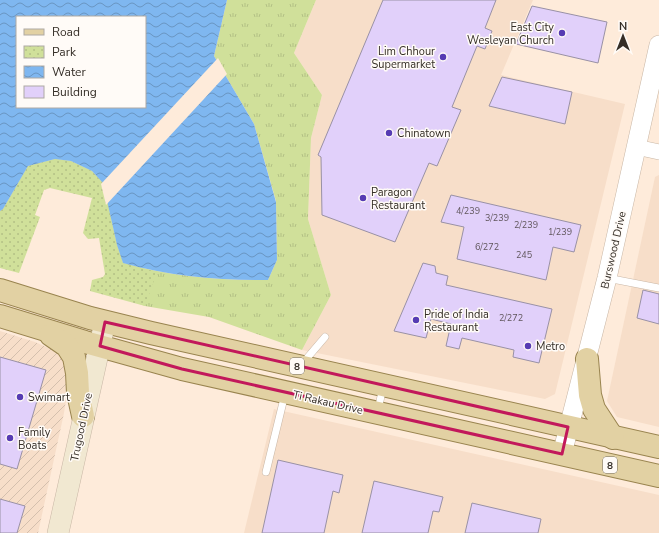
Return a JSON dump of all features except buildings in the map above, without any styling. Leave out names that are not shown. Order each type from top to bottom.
[{"type":"main road","name":"8","points":[[0,290],[105,322],[613,438],[659,447]]},
{"type":"main road","name":"Ti Rakau Drive","points":[[0,316],[182,369],[659,476]]},
{"type":"main road","name":"Trugood Drive","points":[[58,533],[105,322]]},
{"type":"main road","points":[[44,330],[67,346],[74,357],[77,373],[78,393],[83,416]]},
{"type":"main road","points":[[587,359],[590,395],[594,410],[613,438]]},
{"type":"street","name":"Burswood Drive","points":[[562,454],[607,278],[659,45]]},
{"type":"street","points":[[636,147],[659,152]]},
{"type":"lane","points":[[607,278],[659,288]]},
{"type":"lane","points":[[299,367],[325,337]]},
{"type":"lane","points":[[377,412],[383,386]]},
{"type":"lane","points":[[266,472],[285,392]]},
{"type":"highlighted area","points":[[105,322],[568,427],[562,454],[182,369],[100,346]]},
{"type":"shaded area","points":[[316,0],[533,0],[501,75],[625,104],[555,394],[545,399],[302,350],[331,295],[308,219],[311,138],[322,95],[294,53]]},
{"type":"shaded area","points":[[659,175],[659,427],[617,417],[607,401],[655,177]]},
{"type":"shaded area","points":[[0,331],[35,342],[55,351],[64,361],[69,380],[64,413],[38,533],[0,533]]},
{"type":"shaded area","points":[[274,409],[659,495],[659,533],[244,533]]},
{"type":"green space","points":[[227,0],[316,0],[294,53],[322,95],[311,138],[308,219],[331,295],[302,350],[209,317],[145,306],[110,293],[106,285],[105,277],[107,247],[104,229],[99,221],[91,189],[81,182],[65,178],[49,178],[41,184],[22,216],[22,227],[10,238],[0,241],[0,211],[3,209],[28,166],[55,159],[71,161],[92,171],[103,183],[117,245],[123,263],[141,268],[195,277],[231,280],[268,280],[277,260],[276,201],[254,124],[214,56]]},
{"type":"green space","points":[[55,159],[71,161],[92,171],[103,183],[117,245],[123,263],[157,272],[145,306],[90,291],[92,280],[103,277],[105,274],[99,238],[88,239],[83,233],[92,198],[50,188],[44,190],[35,215],[40,217],[19,273],[0,268],[0,211],[3,209],[28,166]]},
{"type":"water","points":[[0,0],[227,0],[214,56],[254,124],[276,202],[277,260],[268,280],[231,280],[195,277],[141,268],[123,263],[117,245],[103,183],[92,171],[71,161],[55,159],[28,166],[3,209],[0,211]]},
{"type":"pier","points":[[218,58],[227,74],[106,205],[101,184]]},
{"type":"place","name":"East City Wesleyan Church","points":[[562,33]]},
{"type":"place","name":"Lim Chhour Supermarket","points":[[443,57]]},
{"type":"place","name":"Chinatown","points":[[389,133]]},
{"type":"place","name":"Paragon Restaurant","points":[[363,198]]},
{"type":"place","name":"Pride of India Restaurant","points":[[416,320]]},
{"type":"place","name":"Metro","points":[[528,346]]},
{"type":"place","name":"Swimart","points":[[20,397]]},
{"type":"place","name":"Family Boats","points":[[10,438]]}]
